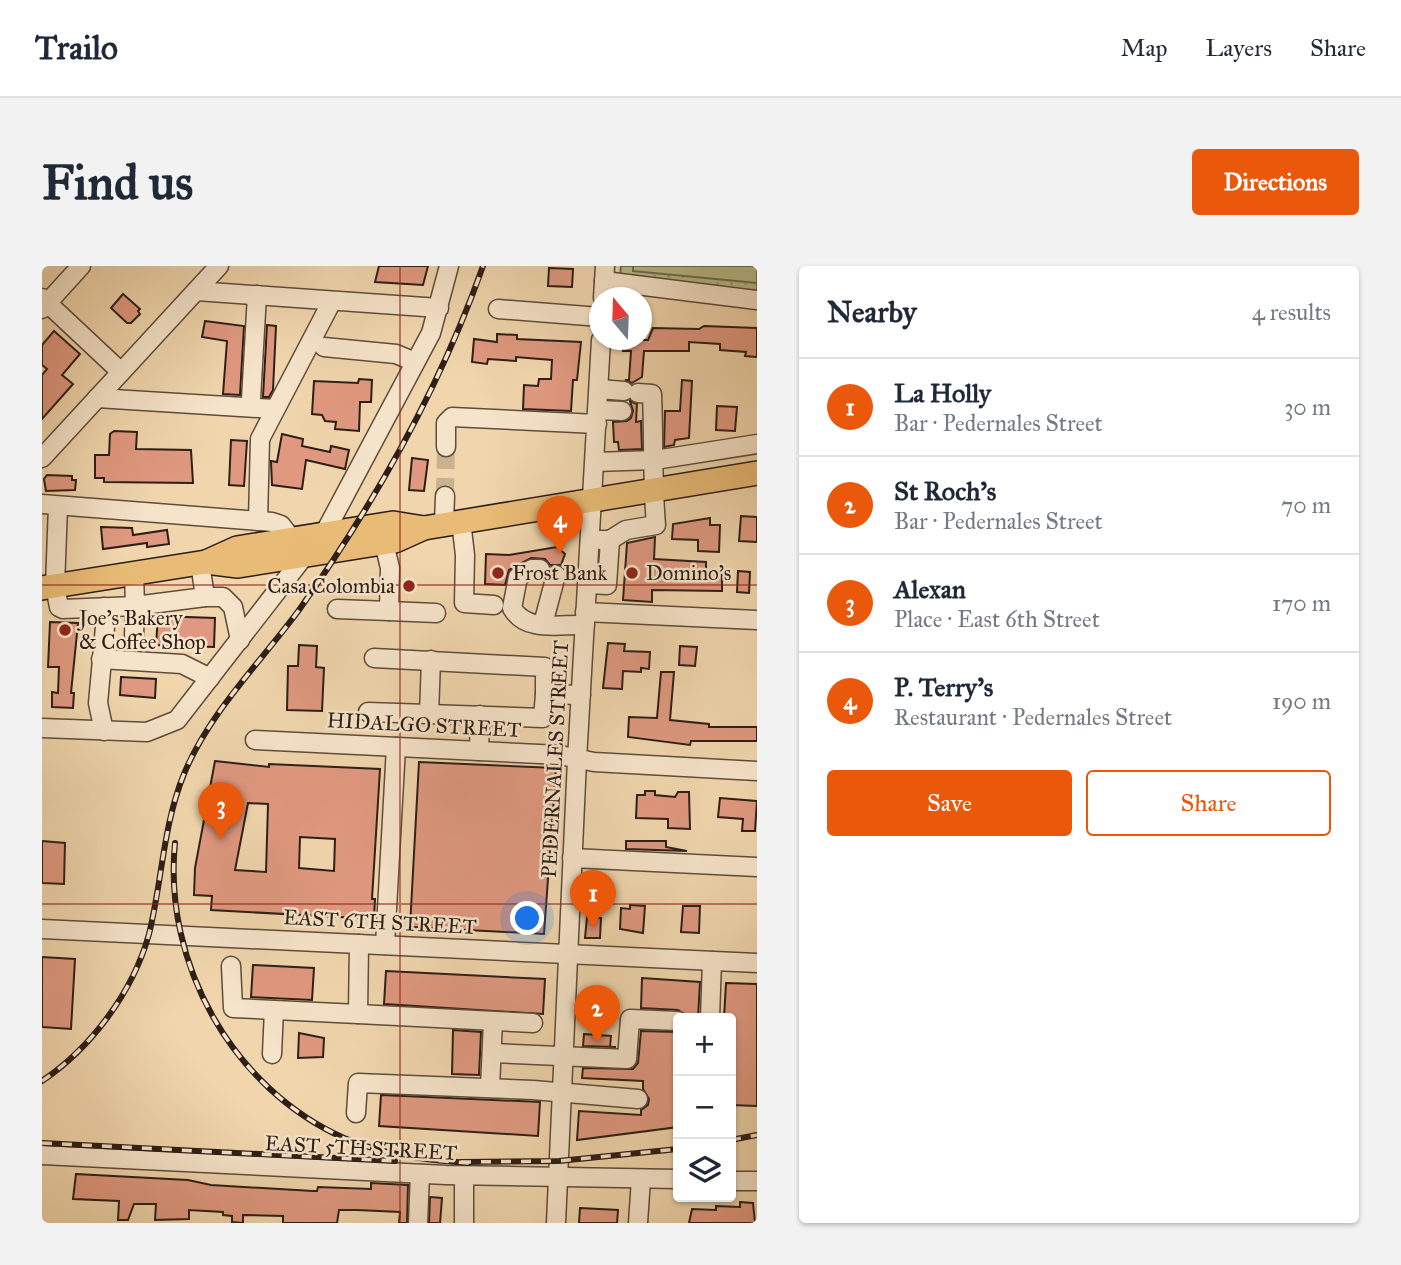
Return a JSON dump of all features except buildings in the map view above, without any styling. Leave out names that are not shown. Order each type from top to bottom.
[{"type":"main road","points":[[299,547],[384,543],[443,524],[757,473]]},
{"type":"main road","points":[[49,587],[203,562],[238,566],[299,547],[324,534],[393,523],[443,524]]},
{"type":"street","points":[[81,266],[44,303],[121,372]]},
{"type":"street","points":[[42,458],[219,266]]},
{"type":"street","points":[[324,534],[431,333],[449,266]]},
{"type":"street","points":[[604,281],[757,300]]},
{"type":"street","points":[[196,291],[439,308]]},
{"type":"street","points":[[251,399],[257,295]]},
{"type":"street","points":[[258,521],[260,439],[332,301]]},
{"type":"street","points":[[498,309],[589,316]]},
{"type":"street","points":[[324,347],[396,354],[415,362]]},
{"type":"street","name":"PEDERNALES STREET","points":[[556,1223],[580,695],[600,350]]},
{"type":"street","points":[[446,447],[446,423],[452,417],[597,417],[637,411],[652,394],[598,389]]},
{"type":"street","points":[[97,398],[274,409]]},
{"type":"street","points":[[591,539],[610,540],[626,530],[656,525],[652,472],[655,460],[637,411]]},
{"type":"street","points":[[595,463],[655,460],[755,445],[757,473]]},
{"type":"street","points":[[685,456],[689,484]]},
{"type":"street","points":[[445,496],[443,524],[465,555],[464,603],[494,605]]},
{"type":"street","points":[[42,728],[147,732],[177,720],[240,640],[299,547],[281,525],[258,521],[50,505],[49,587],[60,608],[135,606],[223,597],[233,607],[240,640]]},
{"type":"street","points":[[610,540],[607,585],[531,569],[519,577],[512,608],[518,618],[538,625],[585,618],[757,620]]},
{"type":"street","points":[[384,543],[390,568],[389,611]]},
{"type":"street","points":[[203,562],[205,597]]},
{"type":"street","points":[[134,573],[134,635]]},
{"type":"street","points":[[538,625],[549,574]]},
{"type":"street","points":[[104,607],[106,616],[98,703],[104,731]]},
{"type":"street","points":[[337,609],[436,613]]},
{"type":"street","points":[[368,712],[543,718],[545,667],[374,658]]},
{"type":"street","points":[[101,659],[182,664],[210,678]]},
{"type":"street","points":[[429,714],[431,660]]},
{"type":"street","points":[[545,694],[580,695]]},
{"type":"street","points":[[479,751],[480,715]]},
{"type":"street","name":"HIDALGO STREET","points":[[255,740],[560,755],[577,760],[757,771]]},
{"type":"street","points":[[385,945],[396,747]]},
{"type":"street","points":[[572,858],[757,867]]},
{"type":"street","name":"EAST 6TH STREET","points":[[42,929],[757,963]]},
{"type":"street","points":[[358,1014],[359,944]]},
{"type":"street","points":[[710,1013],[712,961]]},
{"type":"street","points":[[231,966],[232,1007],[533,1023]]},
{"type":"street","points":[[272,1054],[274,1010]]},
{"type":"street","points":[[492,1053],[627,1059],[630,1019],[673,1021]]},
{"type":"street","points":[[490,1088],[493,1021]]},
{"type":"street","points":[[356,1114],[358,1083],[563,1092],[638,1099]]},
{"type":"street","name":"EAST 5TH STREET","points":[[42,1155],[464,1176],[673,1180]]},
{"type":"street","points":[[418,1223],[420,1174]]},
{"type":"street","points":[[464,1176],[464,1223]]},
{"type":"street","points":[[638,1223],[641,1179]]},
{"type":"street","points":[[736,1181],[757,1181]]},
{"type":"green space","points":[[621,266],[757,266],[757,292],[620,276]]},
{"type":"green space","points":[[633,266],[757,266],[757,283],[633,271]]},
{"type":"tunnel","points":[[445,496],[446,447]]},
{"type":"railway","points":[[42,1081],[60,1068],[93,1035],[108,1017],[132,977],[149,934],[167,833],[184,774],[221,709],[299,610],[379,487],[426,401],[483,266]]},
{"type":"railway","points":[[175,843],[174,888],[181,933],[194,976],[213,1017],[238,1054],[269,1088],[304,1116],[359,1144],[405,1156],[469,1163]]},
{"type":"railway","points":[[736,1139],[757,1135]]},
{"type":"railway","points":[[42,1143],[395,1161]]},
{"type":"railway","points":[[461,1162],[559,1161],[673,1150]]},
{"type":"place","name":"P. Terry's","points":[[560,554]]},
{"type":"place","name":"Frost Bank","points":[[498,573]]},
{"type":"place","name":"Domino's","points":[[632,573]]},
{"type":"place","name":"Casa Colombia","points":[[409,586]]},
{"type":"place","name":"Joe’s Bakery & Coffee Shop","points":[[65,630]]},
{"type":"place","name":"Alexan","points":[[221,840]]},
{"type":"place","name":"La Holly","points":[[593,928]]},
{"type":"place","name":"St Roch's","points":[[597,1043]]}]
